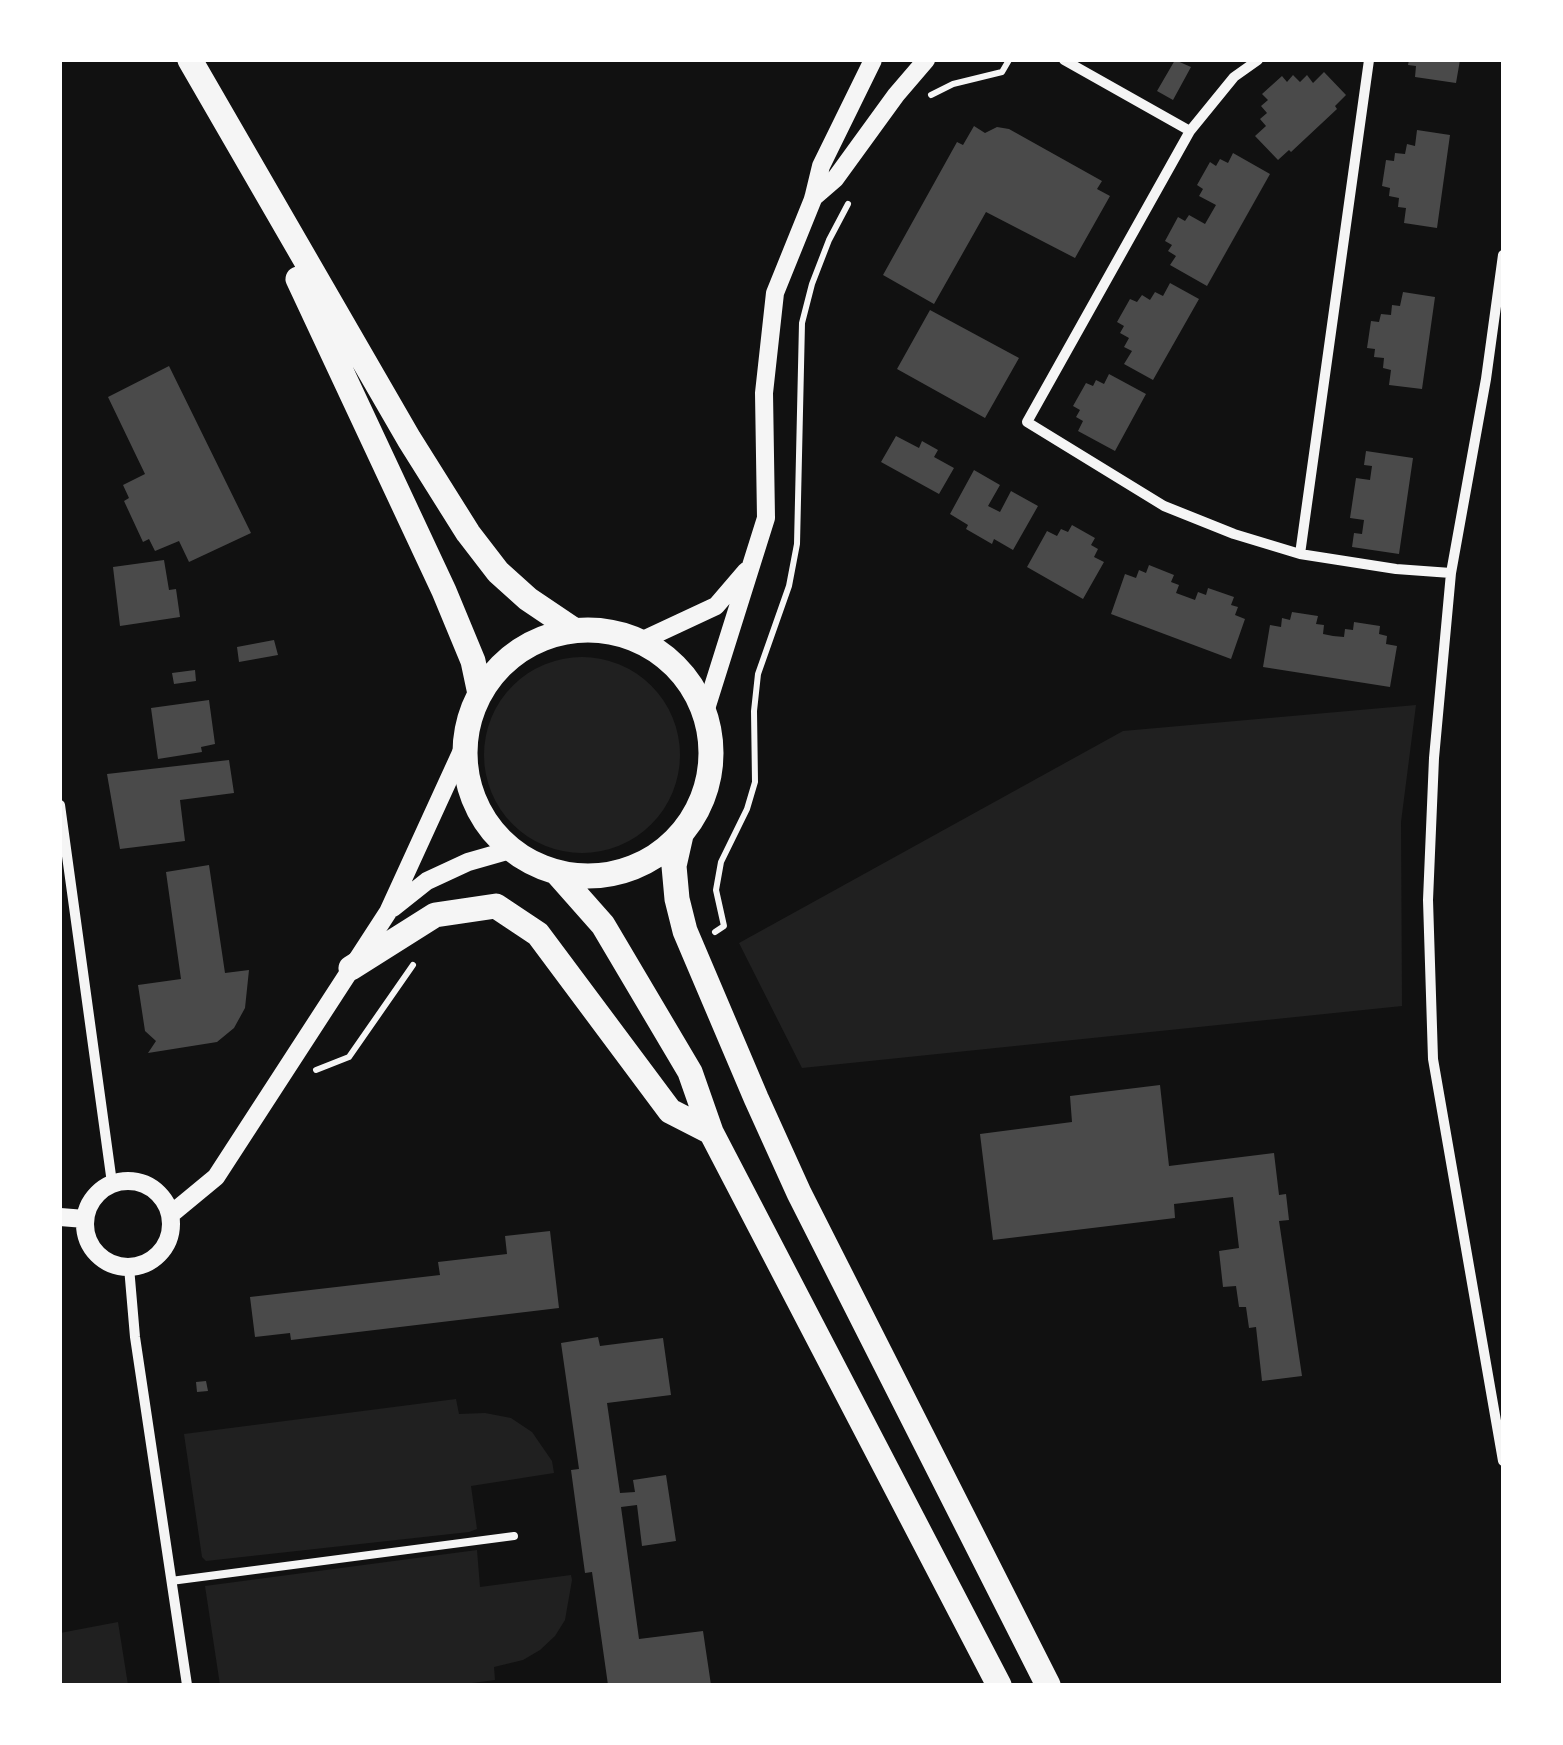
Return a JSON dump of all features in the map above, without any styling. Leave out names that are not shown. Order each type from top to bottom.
[{"type":"main road","points":[[190,60],[399,422],[468,533],[508,581],[574,630]]},
{"type":"main road","points":[[230,134],[444,591],[473,661],[480,694]]},
{"type":"main road","points":[[681,836],[661,854],[611,875],[557,873],[510,850],[484,820],[468,784],[464,746],[469,719],[497,670],[546,637],[574,630],[620,634],[641,641],[668,659],[690,682],[705,712],[711,750],[707,790],[681,836],[674,866],[677,899],[686,931],[799,1193],[1048,1685]]},
{"type":"main road","points":[[557,873],[603,925],[690,1072],[711,1132],[999,1685]]},
{"type":"main road","points":[[351,968],[434,915],[496,906],[538,934],[670,1112],[711,1132]]},
{"type":"street","points":[[705,712],[766,518],[764,392],[775,293],[821,166],[873,60]]},
{"type":"street","points":[[812,199],[835,179],[926,60]]},
{"type":"street","points":[[1064,60],[1190,131]]},
{"type":"street","points":[[1258,60],[1234,78],[1190,131],[1027,422],[1164,506],[1234,534],[1300,554],[1396,570],[1452,573]]},
{"type":"street","points":[[1300,554],[1369,60]]},
{"type":"street","points":[[1503,254],[1452,573],[1434,758],[1430,865],[1433,1059],[1503,1461]]},
{"type":"street","points":[[641,641],[716,606],[753,563]]},
{"type":"street","points":[[170,1215],[216,1177],[388,912],[464,746]]},
{"type":"street","points":[[60,805],[112,1183]]},
{"type":"street","points":[[388,912],[427,881],[468,862],[510,850]]},
{"type":"street","points":[[127,1181],[154,1190],[164,1200],[170,1215],[168,1239],[161,1250],[152,1259],[128,1266],[101,1258],[86,1233],[85,1219],[94,1197],[112,1183],[127,1181]]},
{"type":"street","points":[[60,1217],[85,1219]]},
{"type":"street","points":[[128,1266],[187,1685]]},
{"type":"lane","points":[[171,1582],[514,1536]]},
{"type":"path","points":[[926,98],[953,84],[1002,72],[1009,60]]},
{"type":"path","points":[[724,926],[716,890],[718,874],[755,782],[758,674],[789,586],[798,544],[802,322],[817,270],[849,203]]},
{"type":"path","points":[[316,1070],[349,1056],[419,957]]},
{"type":"shaded area","points":[[582,657],[620,664],[651,686],[673,717],[680,755],[673,793],[651,824],[620,846],[582,853],[544,846],[513,824],[491,793],[484,755],[491,717],[513,686],[544,664]]},
{"type":"shaded area","points":[[1416,705],[1401,822],[1402,1006],[802,1068],[739,943],[1123,731]]},
{"type":"shaded area","points":[[456,1399],[459,1414],[511,1418],[532,1432],[552,1461],[554,1473],[471,1486],[477,1529],[469,1532],[206,1561],[202,1557],[184,1434]]},
{"type":"shaded area","points":[[477,1550],[480,1587],[571,1575],[572,1580],[565,1620],[555,1636],[523,1660],[494,1667],[495,1680],[457,1685],[220,1685],[205,1586]]},
{"type":"shaded area","points":[[118,1622],[128,1685],[60,1685],[60,1633]]},
{"type":"building","points":[[1175,60],[1191,67],[1173,100],[1157,91]]},
{"type":"building","points":[[1409,60],[1460,60],[1456,83],[1415,77],[1416,66],[1408,65]]},
{"type":"building","points":[[1324,72],[1346,95],[1335,106],[1337,109],[1278,160],[1255,136],[1266,126],[1260,119],[1267,113],[1261,106],[1268,100],[1262,94],[1282,76],[1287,82],[1293,75],[1300,82],[1307,75],[1313,83]]},
{"type":"building","points":[[974,126],[985,133],[997,127],[1009,129],[1102,181],[1097,189],[1110,196],[1075,258],[986,212],[934,304],[883,275],[957,142],[963,145]]},
{"type":"building","points":[[1417,130],[1450,135],[1437,228],[1404,223],[1406,208],[1398,207],[1399,198],[1389,196],[1390,188],[1382,186],[1386,160],[1394,161],[1395,153],[1405,154],[1407,144],[1415,146]]},
{"type":"building","points":[[1233,153],[1270,174],[1207,286],[1170,265],[1176,256],[1168,251],[1172,245],[1165,241],[1178,217],[1185,221],[1189,215],[1205,224],[1216,205],[1199,196],[1203,189],[1197,185],[1210,162],[1216,166],[1220,159],[1228,163]]},
{"type":"building","points":[[1170,283],[1199,299],[1153,380],[1124,364],[1132,351],[1124,347],[1129,338],[1120,333],[1124,326],[1117,322],[1130,299],[1137,302],[1142,295],[1150,300],[1155,292],[1163,296]]},
{"type":"building","points":[[1403,292],[1435,297],[1422,389],[1389,385],[1391,370],[1383,368],[1384,358],[1374,357],[1375,349],[1367,348],[1371,321],[1379,322],[1381,314],[1391,315],[1392,305],[1400,306]]},
{"type":"building","points":[[930,310],[1019,358],[985,418],[897,369]]},
{"type":"building","points":[[169,366],[251,533],[189,562],[179,541],[155,551],[149,539],[143,542],[124,501],[129,498],[123,485],[145,474],[108,397]]},
{"type":"building","points":[[1109,374],[1146,394],[1115,451],[1078,431],[1083,421],[1076,417],[1080,410],[1073,406],[1086,383],[1093,386],[1096,380],[1104,384]]},
{"type":"building","points":[[896,436],[919,448],[922,441],[938,450],[934,457],[954,468],[939,494],[881,462]]},
{"type":"building","points":[[1366,451],[1413,458],[1399,554],[1352,547],[1354,533],[1362,534],[1364,520],[1350,518],[1356,478],[1370,480],[1372,466],[1364,465]]},
{"type":"building","points":[[974,470],[1000,485],[988,506],[1000,512],[1011,491],[1038,506],[1013,550],[994,539],[992,544],[950,514]]},
{"type":"building","points":[[1072,525],[1095,538],[1091,545],[1098,549],[1094,557],[1104,562],[1083,599],[1027,567],[1047,531],[1057,536],[1061,529],[1068,532]]},
{"type":"building","points":[[164,560],[169,590],[176,589],[180,617],[120,626],[113,567]]},
{"type":"building","points":[[1149,565],[1174,575],[1171,582],[1179,585],[1176,593],[1195,600],[1198,592],[1206,595],[1208,588],[1234,597],[1231,605],[1238,607],[1235,615],[1245,619],[1231,659],[1111,614],[1125,574],[1136,578],[1139,570],[1146,573]]},
{"type":"building","points":[[1292,612],[1318,616],[1316,624],[1324,625],[1323,634],[1333,636],[1344,637],[1345,629],[1353,630],[1354,622],[1380,626],[1379,634],[1387,636],[1386,644],[1397,646],[1390,687],[1263,667],[1270,625],[1281,627],[1282,618],[1290,620]]},
{"type":"building","points":[[274,640],[278,655],[239,662],[237,647]]},
{"type":"building","points":[[195,670],[196,681],[174,684],[172,673]]},
{"type":"building","points":[[209,700],[215,744],[201,747],[202,752],[158,759],[151,708]]},
{"type":"building","points":[[229,760],[234,793],[180,800],[185,841],[120,849],[107,774]]},
{"type":"building","points":[[209,865],[225,973],[249,970],[245,1008],[234,1028],[217,1042],[148,1053],[156,1041],[145,1031],[138,985],[181,979],[166,872]]},
{"type":"building","points":[[1160,1085],[1169,1166],[1274,1153],[1279,1195],[1286,1194],[1289,1220],[1279,1221],[1302,1376],[1262,1381],[1256,1327],[1249,1328],[1246,1307],[1239,1307],[1236,1286],[1223,1287],[1219,1251],[1239,1248],[1233,1197],[1174,1204],[1175,1218],[993,1240],[980,1134],[1072,1122],[1070,1096]]},
{"type":"building","points":[[550,1231],[559,1308],[291,1340],[290,1333],[255,1337],[250,1297],[440,1275],[438,1262],[507,1254],[505,1236]]},
{"type":"building","points":[[598,1337],[600,1346],[663,1338],[671,1395],[607,1403],[620,1493],[635,1492],[633,1480],[666,1475],[676,1541],[642,1546],[637,1505],[621,1507],[639,1639],[703,1631],[711,1685],[608,1685],[592,1572],[585,1573],[571,1470],[579,1469],[561,1343]]},
{"type":"building","points":[[206,1381],[208,1391],[197,1392],[196,1382]]}]
